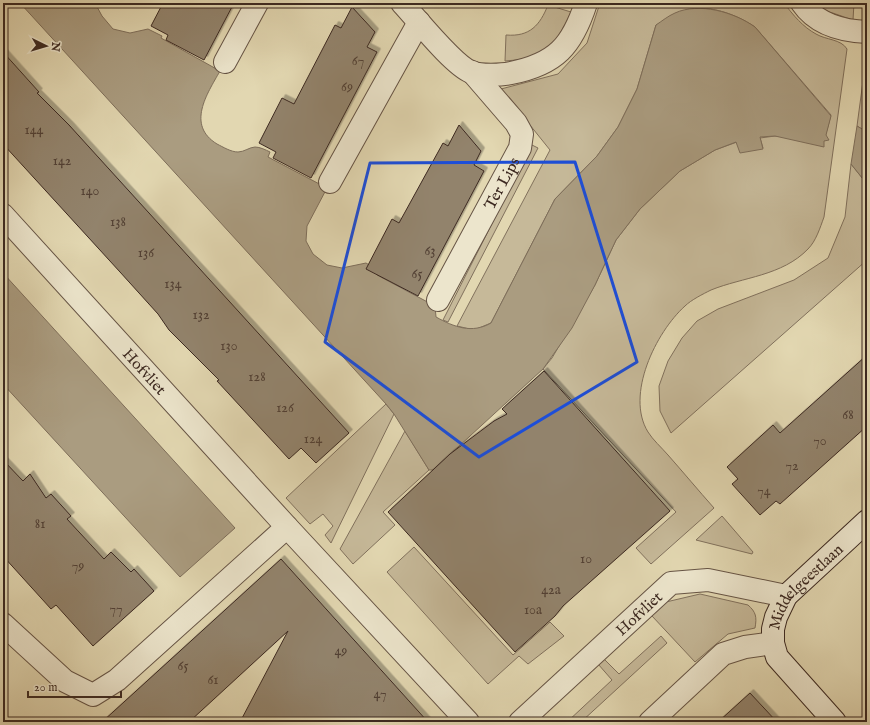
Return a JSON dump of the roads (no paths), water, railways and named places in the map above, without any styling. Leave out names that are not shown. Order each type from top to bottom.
[{"type":"street","points":[[225,62],[257,3]]},
{"type":"street","name":"Ter Lips","points":[[402,3],[452,57],[472,72],[516,123],[522,134],[520,148],[438,300]]},
{"type":"street","points":[[472,72],[502,75],[543,64],[560,52],[579,27],[586,3]]},
{"type":"street","points":[[802,3],[807,10],[830,26],[867,32]]},
{"type":"street","points":[[330,182],[419,22]]},
{"type":"street","name":"Hofvliet","points":[[3,215],[287,527],[468,722]]},
{"type":"street","name":"Middelgeestlaan","points":[[773,643],[773,629],[776,617],[786,596],[867,521]]},
{"type":"street","points":[[3,624],[65,681],[93,695],[118,680],[287,527]]},
{"type":"street","name":"Hofvliet","points":[[520,722],[671,583],[708,580],[786,596]]},
{"type":"street","points":[[650,722],[723,654],[745,647],[773,643],[777,657],[835,722]]}]
